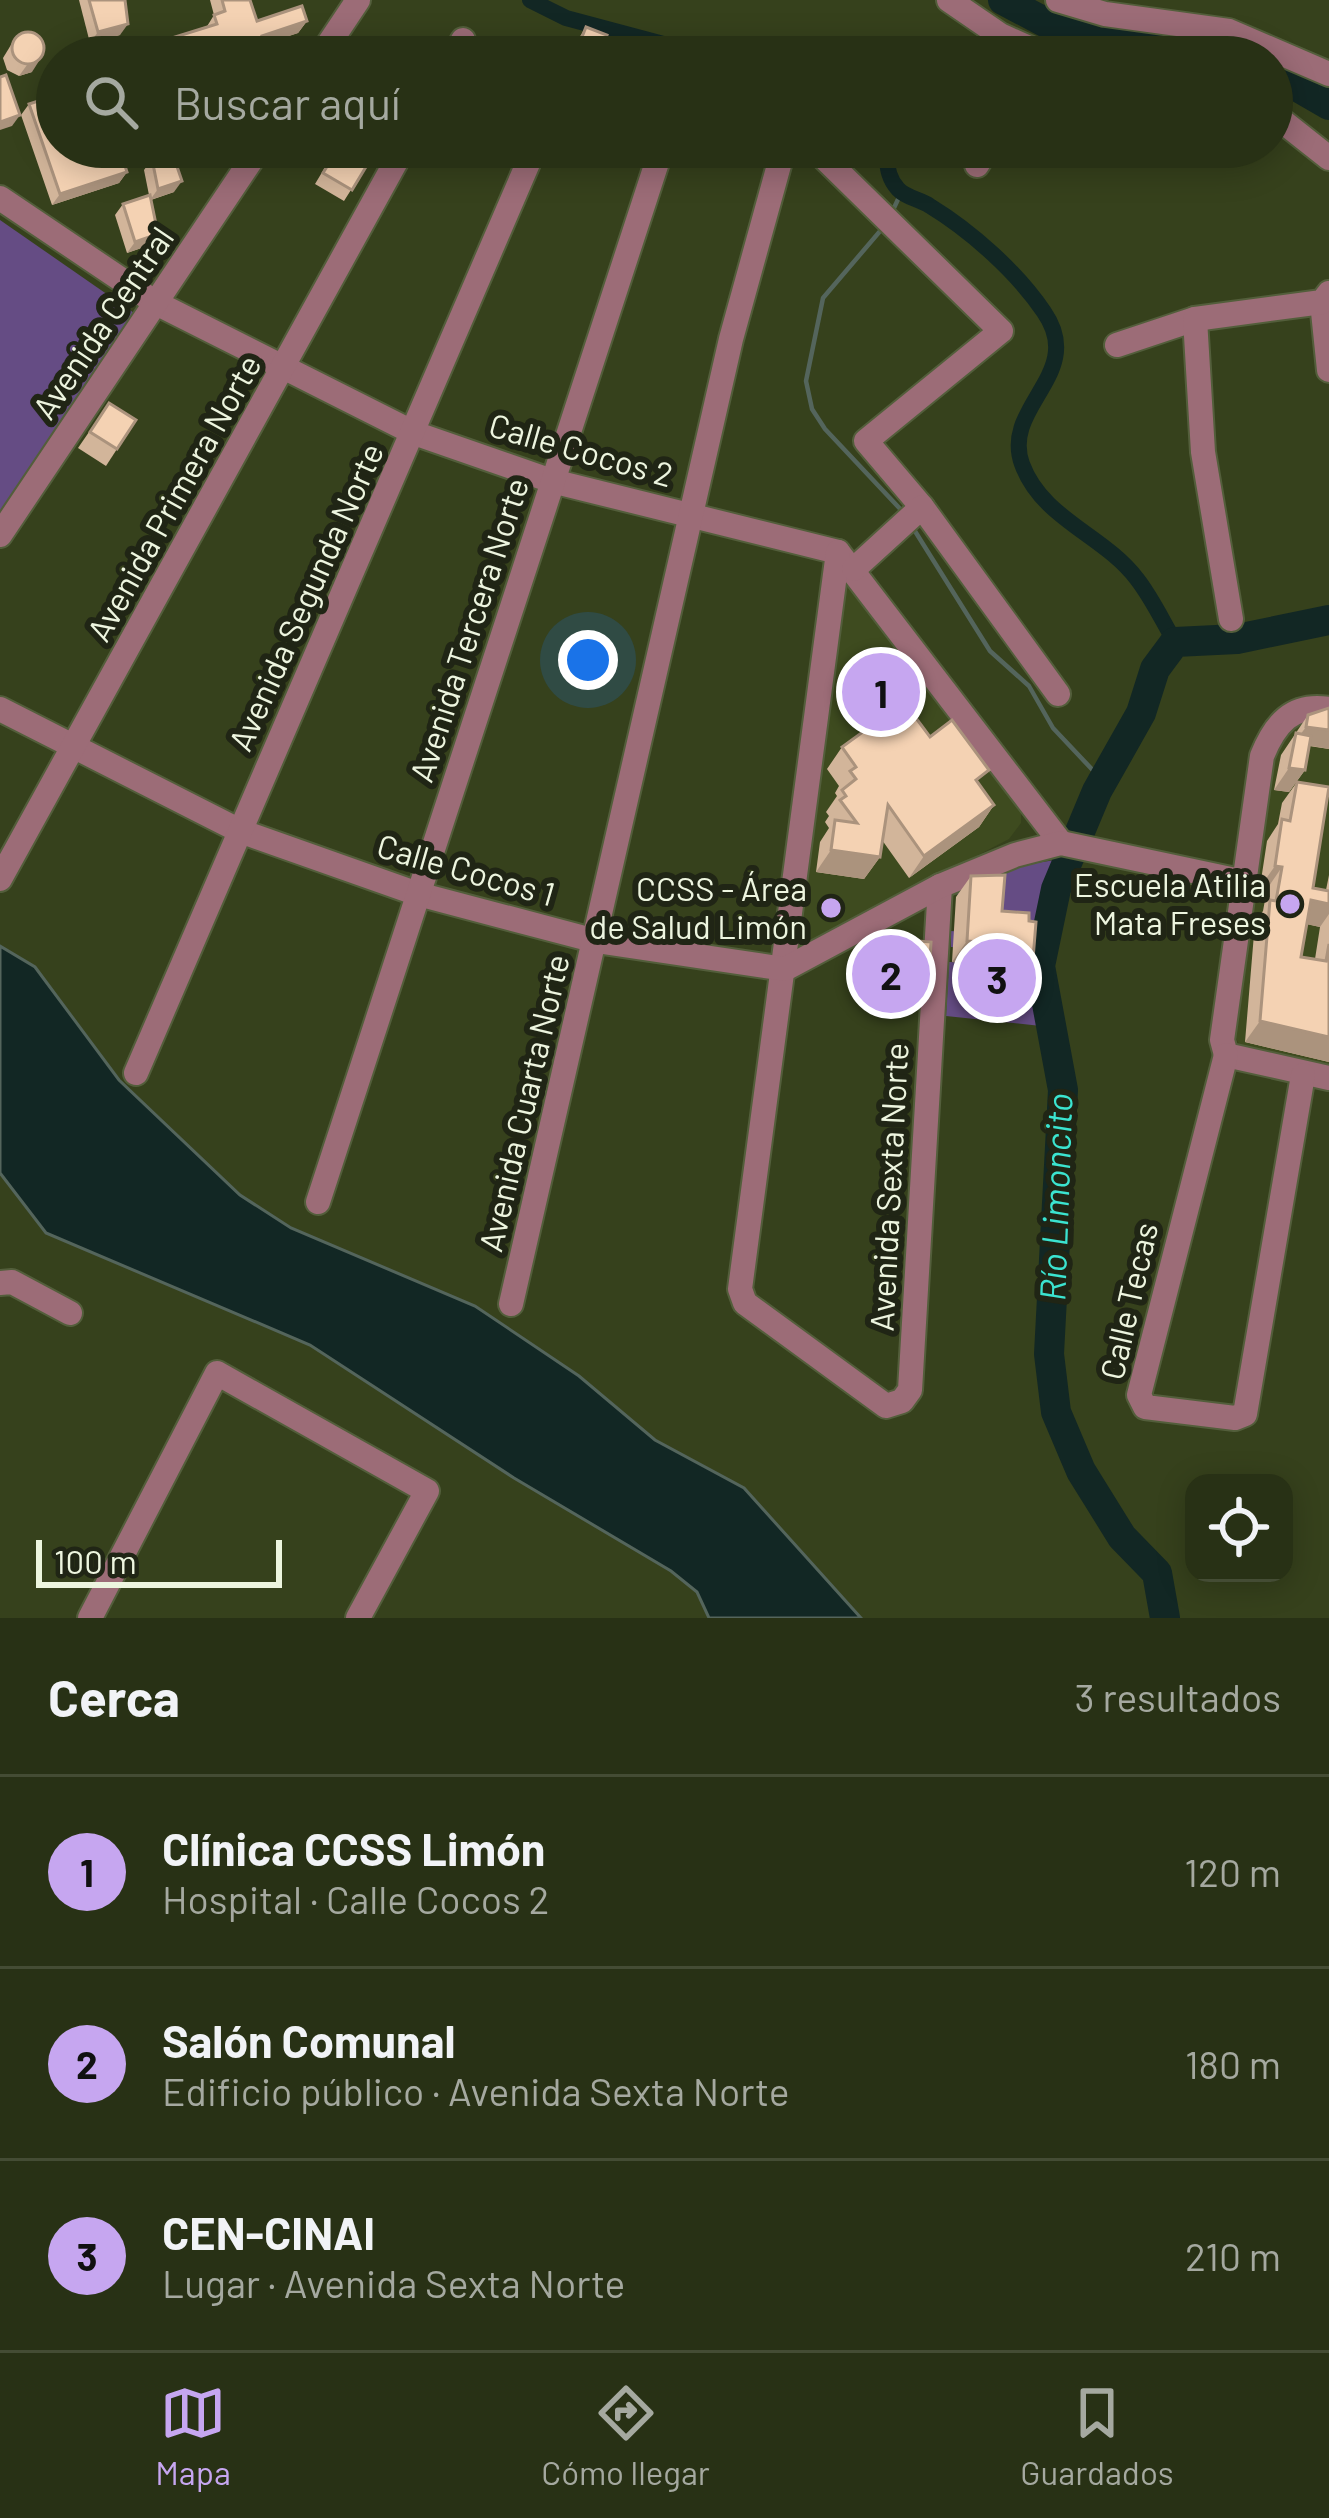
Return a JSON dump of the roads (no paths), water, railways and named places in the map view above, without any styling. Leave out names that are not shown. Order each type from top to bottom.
[{"type":"street","points":[[334,36],[358,0]]},
{"type":"street","points":[[950,0],[1002,36]]},
{"type":"street","points":[[1058,0],[1105,14],[1240,36]]},
{"type":"street","points":[[1293,59],[1329,74]]},
{"type":"street","points":[[1293,130],[1329,158]]},
{"type":"street","name":"Avenida Central","points":[[0,536],[246,168]]},
{"type":"street","name":"Avenida Primera Norte","points":[[0,879],[393,168]]},
{"type":"street","name":"Avenida Segunda Norte","points":[[136,1073],[527,168]]},
{"type":"street","name":"Avenida Tercera Norte","points":[[317,1202],[655,168]]},
{"type":"street","name":"Avenida Cuarta Norte","points":[[511,1304],[731,339],[778,168]]},
{"type":"street","points":[[834,168],[1001,331],[866,441],[922,507],[1058,694]]},
{"type":"street","name":"Calle Cocos 2","points":[[0,198],[156,303],[413,433],[551,481],[846,561]]},
{"type":"street","points":[[1117,345],[1195,319],[1326,298],[1329,370]]},
{"type":"street","points":[[1195,319],[1203,452],[1231,619]]},
{"type":"street","points":[[784,968],[846,561],[922,507]]},
{"type":"street","points":[[846,561],[1061,843]]},
{"type":"street","name":"Calle Cocos 1","points":[[0,709],[240,831],[418,894],[596,941],[784,968]]},
{"type":"street","points":[[1316,1077],[1226,1054],[1222,1040],[1240,880],[1270,736],[1295,710],[1329,710]]},
{"type":"street","points":[[1000,861],[1020,838],[1033,805]]},
{"type":"street","points":[[784,968],[940,886],[1061,843],[1240,880]]},
{"type":"street","name":"Avenida Sexta Norte","points":[[784,968],[740,1289],[745,1304],[886,1406],[902,1401],[910,1390],[940,886]]},
{"type":"street","name":"Calle Tecas","points":[[1226,1054],[1139,1395],[1145,1407],[1235,1418],[1245,1414],[1316,1077]]},
{"type":"street","points":[[0,1283],[12,1282],[70,1313]]},
{"type":"street","points":[[89,1618],[217,1373],[427,1491],[358,1618]]},
{"type":"water","points":[[0,946],[35,967],[119,1080],[240,1195],[291,1228],[475,1306],[579,1376],[655,1440],[744,1488],[861,1618],[709,1618],[697,1592],[671,1571],[514,1478],[310,1345],[46,1233],[0,1173]]},
{"type":"waterway","points":[[530,0],[566,18],[633,36]]},
{"type":"waterway","name":"Río Limoncito","points":[[1003,0],[1054,27],[1106,36]]},
{"type":"waterway","name":"Río Limoncito","points":[[1293,84],[1329,105]]},
{"type":"waterway","points":[[888,168],[898,189],[977,240],[1044,312],[1055,334],[1056,354],[1023,424],[1022,464],[1044,499],[1137,579],[1175,642]]},
{"type":"waterway","points":[[893,210],[901,193]]},
{"type":"waterway","points":[[881,230],[823,298],[806,381],[812,409],[825,429],[904,513]]},
{"type":"waterway","points":[[913,528],[990,651],[1029,686],[1053,728],[1103,781]]},
{"type":"waterway","name":"Río Limoncito","points":[[1165,1618],[1157,1573],[1122,1537],[1081,1471],[1056,1412],[1049,1354],[1063,1090],[1040,966],[1056,889],[1097,791],[1141,713],[1155,669],[1175,642],[1237,639],[1329,620]]},
{"type":"place","name":"Clínica CCSS Limón","points":[[881,692]]},
{"type":"place","name":"Escuela Atilia Mata Freses","points":[[1290,904]]},
{"type":"place","name":"CCSS - Área de Salud Limón","points":[[831,908]]},
{"type":"place","name":"Salón Comunal","points":[[891,974]]},
{"type":"place","name":"CEN-CINAI","points":[[997,978]]}]
